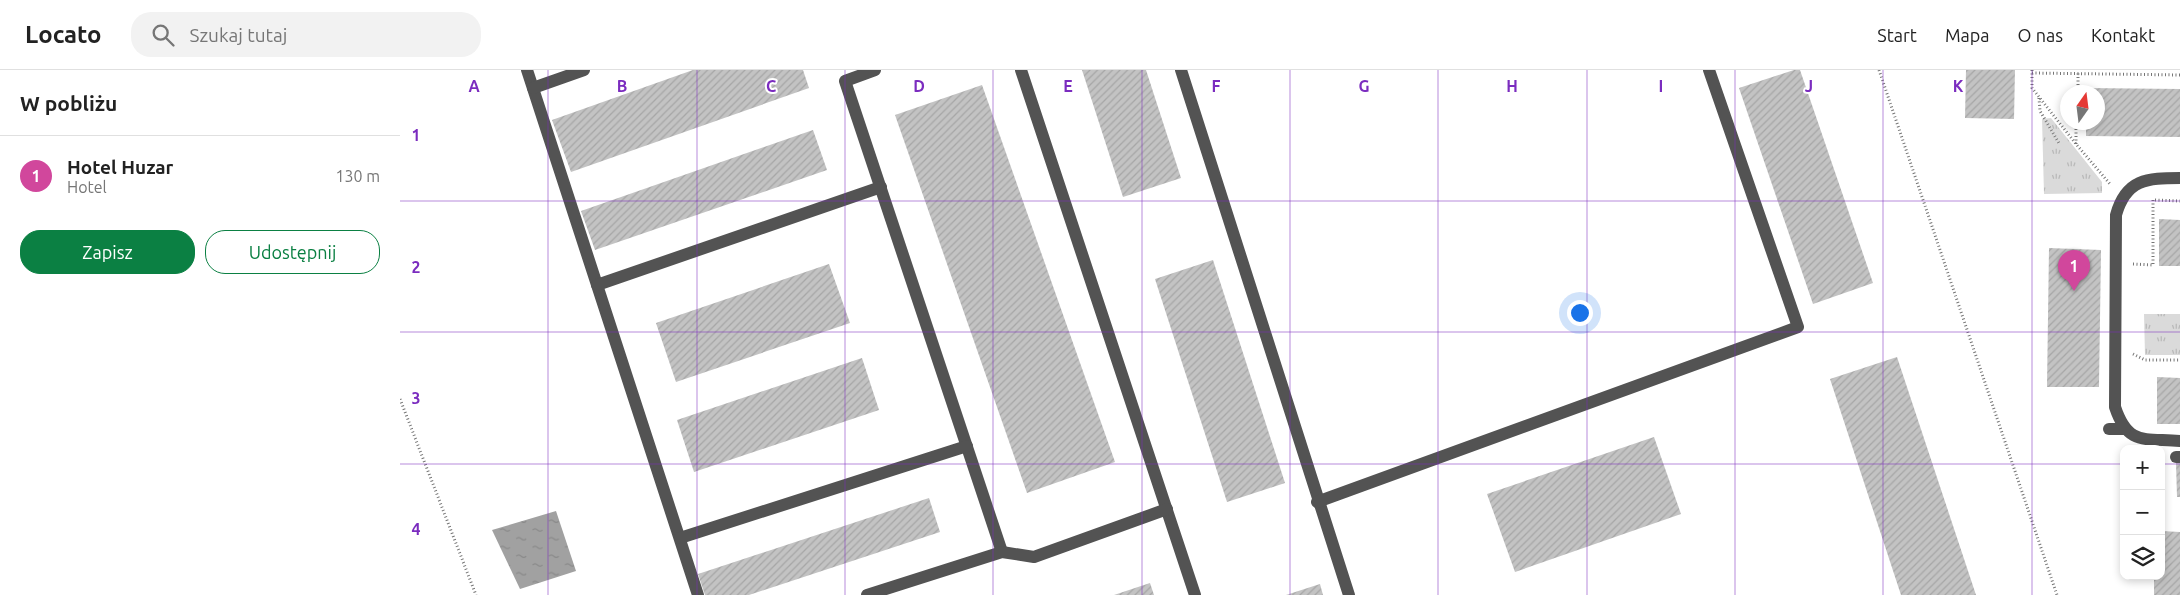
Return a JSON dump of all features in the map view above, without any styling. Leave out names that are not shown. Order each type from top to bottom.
[{"type":"street","points":[[527,70],[698,595]]},
{"type":"street","points":[[533,88],[584,70]]},
{"type":"street","points":[[875,70],[845,80],[1002,552]]},
{"type":"street","points":[[1021,70],[1195,595]]},
{"type":"street","points":[[1181,70],[1317,502],[1349,595]]},
{"type":"street","points":[[1317,502],[1798,327],[1709,70]]},
{"type":"street","points":[[2180,178],[2142,181],[2129,189],[2122,198],[2116,215],[2115,263],[2115,407],[2125,429],[2138,438],[2180,441]]},
{"type":"street","points":[[597,285],[881,187]]},
{"type":"street","points":[[2109,429],[2125,429]]},
{"type":"street","points":[[680,538],[967,446]]},
{"type":"street","points":[[868,595],[1002,552],[1034,557],[1167,509]]},
{"type":"path","points":[[1879,70],[2057,595]]},
{"type":"path","points":[[2180,75],[2147,72],[2078,74],[2032,71],[2032,88],[2039,98],[2122,198],[2180,200]]},
{"type":"path","points":[[2078,74],[2078,85]]},
{"type":"path","points":[[2039,98],[2040,111],[2060,145]]},
{"type":"path","points":[[2076,130],[2076,144]]},
{"type":"path","points":[[2115,263],[2154,265],[2154,200]]},
{"type":"path","points":[[2115,343],[2145,360],[2180,360]]},
{"type":"path","points":[[400,399],[476,595]]},
{"type":"green space","points":[[2051,118],[2102,182],[2102,193],[2044,194],[2042,119]]},
{"type":"green space","points":[[2144,314],[2180,314],[2180,355],[2145,355]]},
{"type":"water","points":[[556,511],[576,571],[520,589],[492,530]]},
{"type":"building","points":[[693,70],[803,70],[809,88],[571,172],[552,120]]},
{"type":"building","points":[[1082,70],[1146,70],[1181,178],[1123,197]]},
{"type":"building","points":[[1794,70],[1800,70],[1873,283],[1813,304],[1739,88]]},
{"type":"building","points":[[1966,70],[2015,70],[2014,119],[1965,118]]},
{"type":"building","points":[[982,85],[1115,462],[1027,493],[895,115]]},
{"type":"building","points":[[2105,88],[2180,89],[2180,137],[2086,136],[2086,130],[2105,130]]},
{"type":"building","points":[[813,130],[827,170],[595,250],[581,211]]},
{"type":"building","points":[[2159,219],[2180,220],[2180,266],[2159,266]]},
{"type":"building","points":[[2049,248],[2101,250],[2099,387],[2047,387]]},
{"type":"building","points":[[1213,260],[1285,483],[1227,502],[1155,279]]},
{"type":"building","points":[[829,264],[850,323],[676,382],[656,323]]},
{"type":"building","points":[[1897,357],[1976,595],[1901,595],[1830,379]]},
{"type":"building","points":[[862,358],[879,410],[694,472],[677,420]]},
{"type":"building","points":[[2157,377],[2180,378],[2180,424],[2157,424]]},
{"type":"building","points":[[1654,437],[1681,514],[1515,572],[1487,494]]},
{"type":"building","points":[[2176,463],[2180,463],[2180,497],[2177,497]]},
{"type":"building","points":[[929,498],[940,532],[749,595],[705,595],[698,574]]},
{"type":"building","points":[[2165,531],[2180,532],[2180,595],[2154,595],[2154,580],[2165,580]]},
{"type":"building","points":[[1150,583],[1154,595],[1114,595]]},
{"type":"building","points":[[1320,584],[1323,595],[1286,595]]},
{"type":"place","name":"Hotel Huzar","points":[[2074,291]]}]
